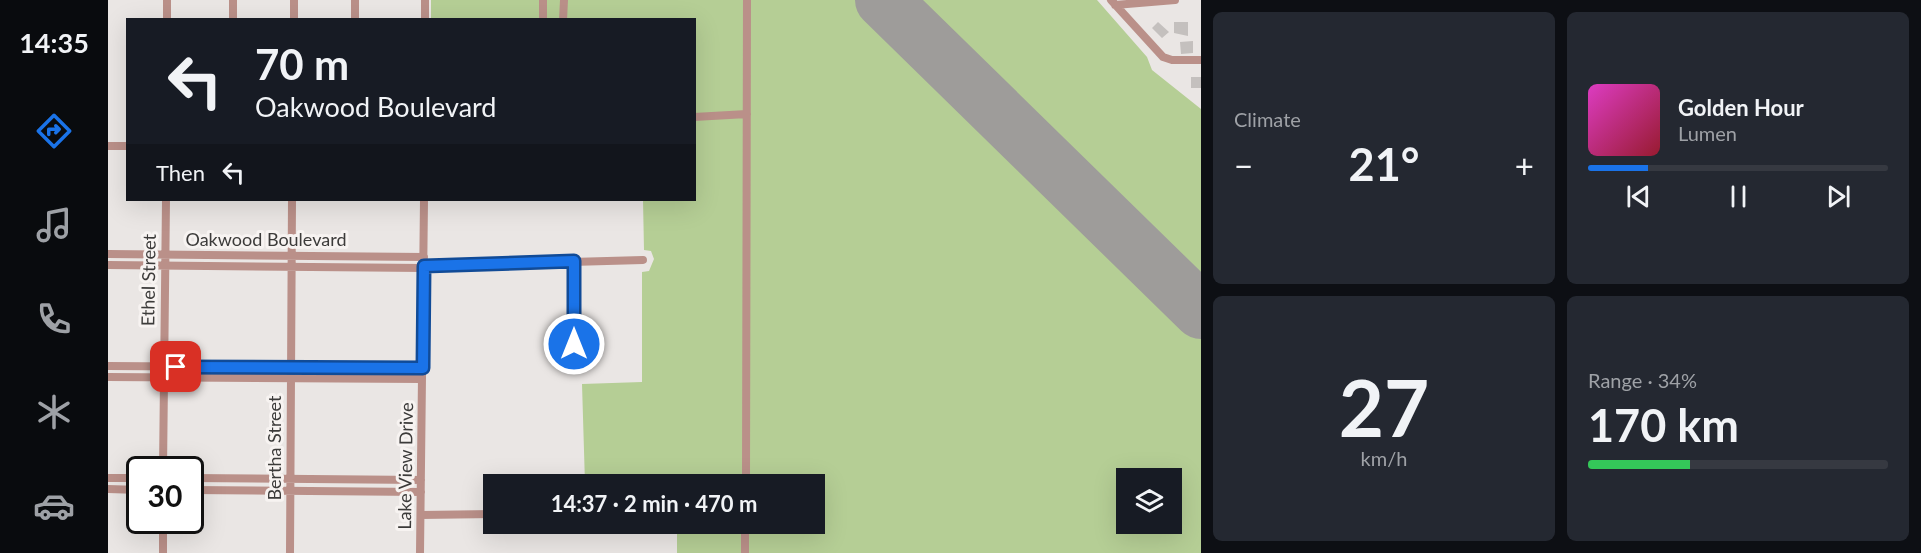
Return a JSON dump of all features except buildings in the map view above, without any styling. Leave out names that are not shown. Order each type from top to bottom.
[{"type":"street","points":[[167,0],[167,18]]},
{"type":"street","points":[[233,0],[233,18]]},
{"type":"street","points":[[294,0],[294,18]]},
{"type":"street","points":[[355,0],[355,18]]},
{"type":"street","points":[[424,0],[425,18]]},
{"type":"street","points":[[543,0],[543,18]]},
{"type":"street","points":[[563,18],[564,0]]},
{"type":"street","points":[[746,474],[747,0]]},
{"type":"street","points":[[1113,2],[1175,0]]},
{"type":"street","points":[[1113,2],[1165,58],[1201,60]]},
{"type":"street","points":[[696,117],[747,114]]},
{"type":"street","points":[[108,146],[126,146]]},
{"type":"street","name":"Ethel Street","points":[[163,456],[166,201]]},
{"type":"street","name":"Bertha Street","points":[[290,553],[292,201]]},
{"type":"street","name":"Lake View Drive","points":[[420,553],[424,201]]},
{"type":"street","name":"Oakwood Boulevard","points":[[108,254],[424,256]]},
{"type":"street","name":"Oakwood Boulevard","points":[[108,265],[424,267],[643,260]]},
{"type":"street","points":[[574,261],[574,344]]},
{"type":"street","points":[[108,366],[423,368]]},
{"type":"street","points":[[108,377],[422,379]]},
{"type":"street","points":[[108,478],[126,478]]},
{"type":"street","points":[[204,478],[422,480]]},
{"type":"street","points":[[108,489],[126,490]]},
{"type":"street","points":[[204,490],[421,492]]},
{"type":"street","points":[[421,515],[483,514]]},
{"type":"street","points":[[163,534],[163,553]]},
{"type":"street","points":[[745,534],[745,553]]},
{"type":"green space","points":[[431,0],[861,0],[1201,336],[1201,553],[677,553],[677,534],[825,534],[825,474],[585,474],[582,384],[642,382],[642,272],[649,271],[654,259],[651,251],[644,250],[643,201],[696,201],[696,18],[431,18]]},
{"type":"green space","points":[[912,0],[1097,0],[1147,57],[1152,70],[1201,109],[1201,282]]},
{"type":"runway","points":[[883,0],[1201,311]]},
{"type":"route","points":[[176,367],[423,368],[424,266],[574,261],[574,344]]}]
